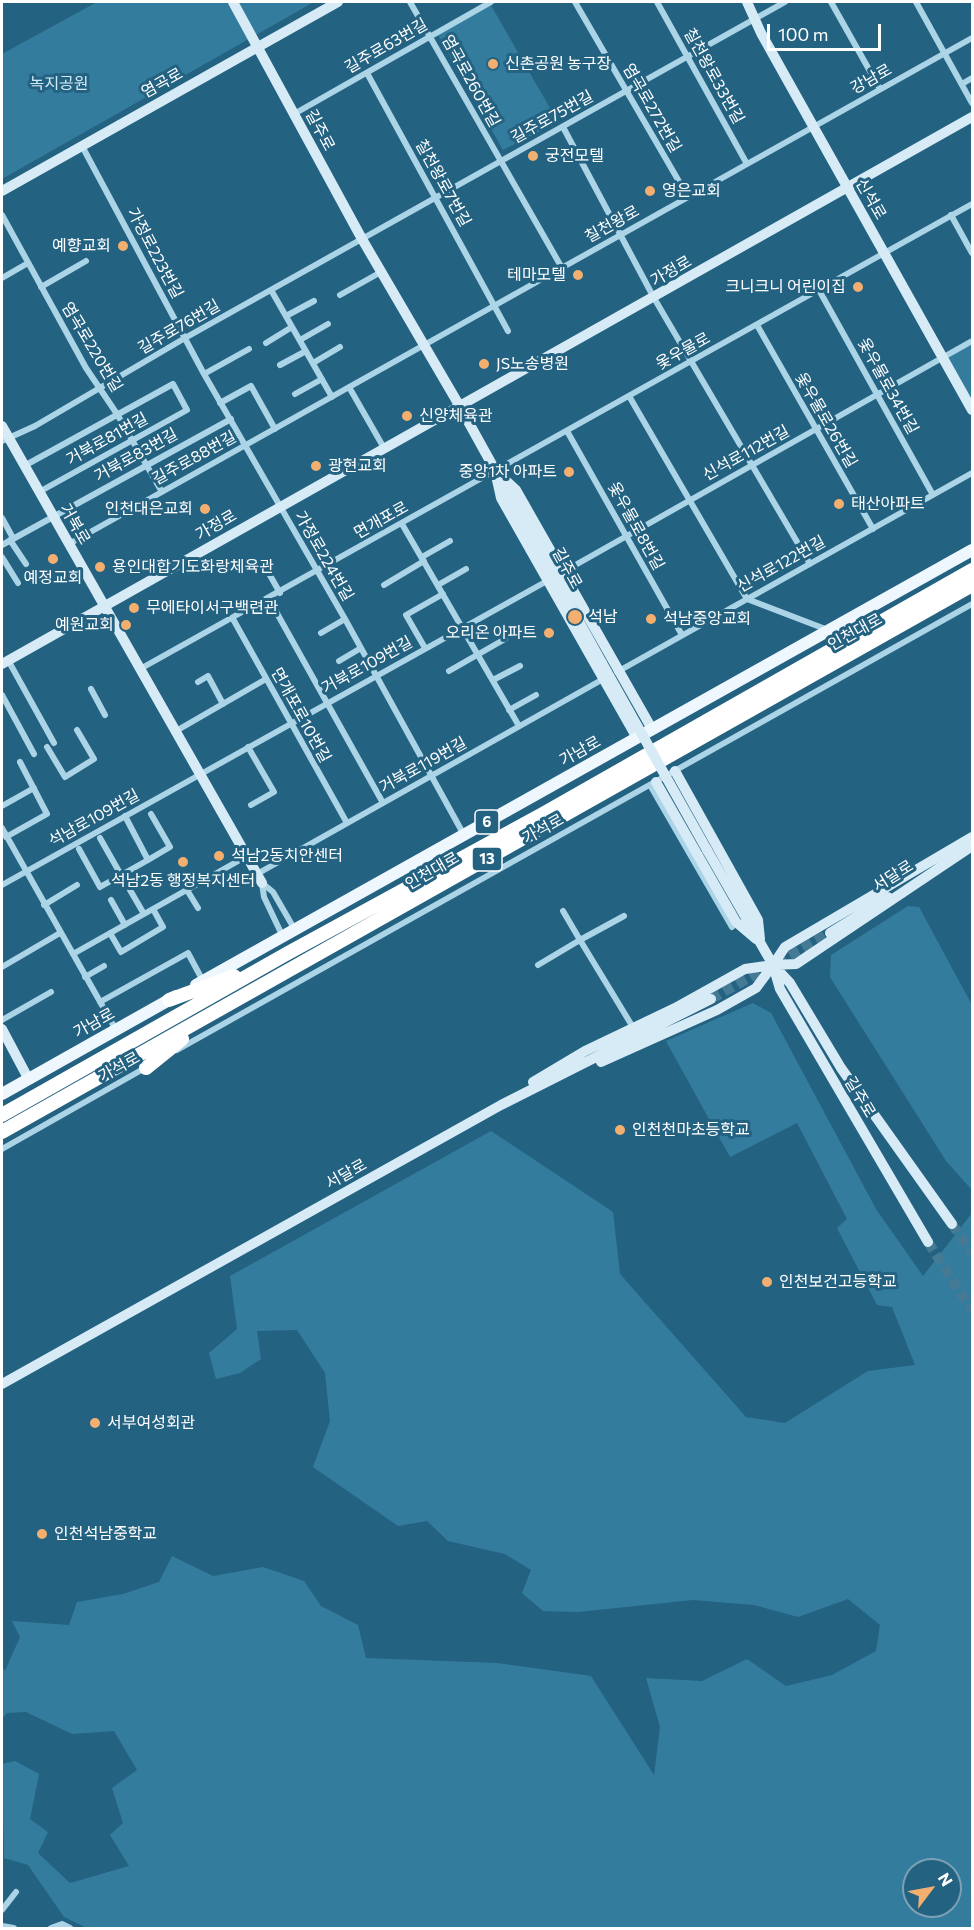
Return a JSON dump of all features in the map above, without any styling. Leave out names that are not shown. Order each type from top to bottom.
[{"type":"highway","name":"인천대로","points":[[2,1115],[288,953],[553,808],[972,570]]},
{"type":"highway","name":"인천대로","points":[[2,1132],[972,585]]},
{"type":"highway","points":[[169,1000],[288,953]]},
{"type":"highway","points":[[146,1068],[223,1008]]},
{"type":"main road","name":"가남로","points":[[2,1094],[972,550]]},
{"type":"street","name":"길주로","points":[[233,2],[362,239],[459,405],[761,943],[773,965],[780,989],[928,1242]]},
{"type":"street","name":"염곡로","points":[[2,191],[338,2]]},
{"type":"street","name":"염곡로260번길","points":[[410,2],[562,268]]},
{"type":"street","name":"길주로63번길","points":[[294,114],[490,2]]},
{"type":"street","name":"염곡로272번길","points":[[575,2],[688,197]]},
{"type":"street","name":"칠천왕로33번길","points":[[657,2],[747,164]]},
{"type":"street","name":"신석로","points":[[747,2],[761,33],[972,410]]},
{"type":"street","name":"길주로75번길","points":[[362,239],[785,2]]},
{"type":"street","points":[[831,2],[880,89]]},
{"type":"street","points":[[916,2],[972,103]]},
{"type":"street","name":"강남로","points":[[813,127],[972,38]]},
{"type":"street","name":"칠천왕로7번길","points":[[367,73],[508,331]]},
{"type":"street","points":[[962,84],[972,78]]},
{"type":"street","name":"가정로","points":[[5,662],[972,117]]},
{"type":"street","points":[[563,127],[654,298],[810,564]]},
{"type":"street","name":"칠천왕로","points":[[423,346],[813,127]]},
{"type":"street","name":"가정로223번길","points":[[82,146],[204,374],[280,506]]},
{"type":"street","name":"옻우물로","points":[[496,471],[972,204]]},
{"type":"street","name":"염곡로220번길","points":[[2,215],[99,389],[117,414],[162,492]]},
{"type":"street","points":[[951,215],[972,253]]},
{"type":"street","name":"길주로76번길","points":[[5,440],[362,239]]},
{"type":"street","points":[[41,287],[86,261]]},
{"type":"street","points":[[2,278],[28,263]]},
{"type":"street","points":[[340,295],[381,272]]},
{"type":"street","points":[[271,290],[332,397]]},
{"type":"street","name":"옻우물로34번길","points":[[819,290],[933,495]]},
{"type":"street","points":[[286,316],[314,301]]},
{"type":"street","points":[[300,340],[328,324]]},
{"type":"street","name":"옻우물로26번길","points":[[757,325],[873,529]]},
{"type":"street","points":[[266,343],[292,327]]},
{"type":"street","name":"신석로112번길","points":[[563,572],[972,341]]},
{"type":"street","name":"길주로88번길","points":[[69,544],[423,346]]},
{"type":"street","points":[[313,363],[340,347]]},
{"type":"street","points":[[204,374],[249,349]]},
{"type":"street","points":[[280,365],[306,351]]},
{"type":"street","points":[[296,394],[322,379]]},
{"type":"street","name":"거북로81번길","points":[[39,492],[188,410],[173,384],[117,414]]},
{"type":"street","points":[[220,403],[250,386],[275,429]]},
{"type":"street","points":[[350,387],[384,448]]},
{"type":"street","points":[[629,396],[747,599],[829,631]]},
{"type":"street","points":[[24,466],[117,414]]},
{"type":"street","name":"거북로83번길","points":[[2,545],[231,418]]},
{"type":"street","name":"거북로","points":[[2,426],[5,440],[24,466],[53,516],[259,878]]},
{"type":"street","name":"옻우물로8번길","points":[[567,431],[682,635]]},
{"type":"street","points":[[496,471],[516,490],[652,729]]},
{"type":"street","points":[[496,471],[501,498],[637,738]]},
{"type":"street","name":"면개포로","points":[[140,669],[496,471]]},
{"type":"street","name":"신석로122번길","points":[[603,680],[972,473]]},
{"type":"street","name":"가정로224번길","points":[[280,506],[464,835]]},
{"type":"street","points":[[2,518],[26,564]]},
{"type":"street","points":[[402,524],[519,726]]},
{"type":"street","points":[[384,585],[450,541]]},
{"type":"street","points":[[2,556],[18,583]]},
{"type":"street","points":[[263,564],[280,593]]},
{"type":"street","points":[[438,585],[466,569]]},
{"type":"street","name":"거북로109번길","points":[[200,774],[547,581]]},
{"type":"street","points":[[425,648],[406,615],[443,594]]},
{"type":"street","points":[[269,599],[383,803]]},
{"type":"street","name":"가석로","points":[[2,1149],[972,604]]},
{"type":"street","name":"면개포로10번길","points":[[233,619],[347,823]]},
{"type":"street","name":"가정로224번길","points":[[321,633],[345,620]]},
{"type":"street","points":[[449,671],[505,639]]},
{"type":"street","points":[[339,661],[361,648]]},
{"type":"street","points":[[5,662],[51,745],[65,777],[94,759],[77,730]]},
{"type":"street","points":[[493,680],[520,666]]},
{"type":"street","points":[[198,682],[208,676],[223,704]]},
{"type":"street","points":[[176,731],[266,679]]},
{"type":"street","name":"거북로119번길","points":[[259,878],[347,823],[603,680]]},
{"type":"street","points":[[91,689],[105,715]]},
{"type":"street","points":[[2,695],[34,754]]},
{"type":"street","points":[[509,710],[536,695]]},
{"type":"street","points":[[248,747],[273,792],[251,805]]},
{"type":"street","points":[[2,845],[47,814],[20,762]]},
{"type":"street","name":"길주로","points":[[675,771],[758,920],[761,943]]},
{"type":"street","name":"석남로109번길","points":[[2,885],[200,774]]},
{"type":"street","name":"길주로","points":[[653,783],[736,922],[761,943]]},
{"type":"street","points":[[653,783],[732,927]]},
{"type":"street","points":[[2,806],[34,788]]},
{"type":"street","points":[[79,849],[100,887],[170,848],[151,814]]},
{"type":"street","points":[[125,816],[148,860]]},
{"type":"street","points":[[2,828],[116,1030]]},
{"type":"street","points":[[709,994],[745,969],[796,964],[829,933],[972,837]]},
{"type":"street","points":[[100,838],[121,875]]},
{"type":"street","name":"서달로","points":[[829,933],[972,845]]},
{"type":"street","points":[[72,954],[247,856]]},
{"type":"street","points":[[259,878],[273,891],[295,930]]},
{"type":"street","points":[[259,878],[264,897],[283,937]]},
{"type":"street","points":[[44,905],[77,885]]},
{"type":"street","points":[[130,890],[144,914]]},
{"type":"street","points":[[187,890],[198,908]]},
{"type":"street","points":[[111,900],[125,925]]},
{"type":"street","points":[[110,933],[121,952],[163,927],[153,909]]},
{"type":"street","points":[[563,911],[634,1029]]},
{"type":"street","points":[[538,965],[624,916]]},
{"type":"street","points":[[2,967],[60,933]]},
{"type":"street","points":[[501,1105],[717,1010],[756,988],[785,947],[829,933]]},
{"type":"street","name":"가남로","points":[[100,1002],[188,953],[203,981]]},
{"type":"street","name":"길주로","points":[[773,965],[790,983],[841,1068],[952,1224]]},
{"type":"street","points":[[85,977],[104,966]]},
{"type":"street","points":[[501,1105],[566,1062],[717,990],[723,995],[717,1010]]},
{"type":"street","points":[[2,1020],[51,993]]},
{"type":"street","name":"서달로","points":[[2,1384],[501,1105],[709,994]]},
{"type":"street","points":[[2,1029],[28,1078]]},
{"type":"street","points":[[2,1910],[16,1892]]},
{"type":"street","points":[[51,1929],[62,1924],[70,1929]]},
{"type":"street","points":[[2,1926],[14,1929]]},
{"type":"green space","name":"녹지공원","points":[[97,2],[314,2],[2,179],[2,54]]},
{"type":"green space","points":[[489,2],[558,122],[503,150],[437,33]]},
{"type":"green space","points":[[972,341],[972,410],[943,358]]},
{"type":"green space","points":[[908,906],[919,907],[972,1005],[972,1190],[946,1161],[830,977],[831,955]]},
{"type":"green space","points":[[753,1003],[771,1013],[876,1209],[923,1276],[972,1213],[972,1928],[87,1928],[64,1917],[28,1865],[4,1858],[2,1764],[15,1761],[39,1774],[30,1819],[48,1832],[38,1853],[70,1883],[129,1866],[110,1835],[123,1823],[112,1788],[137,1770],[114,1731],[72,1734],[26,1712],[7,1713],[2,1719],[2,1665],[5,1671],[20,1637],[12,1621],[69,1625],[77,1602],[123,1594],[159,1582],[172,1556],[213,1576],[263,1567],[304,1581],[321,1606],[358,1625],[366,1658],[497,1663],[591,1676],[654,1775],[660,1727],[646,1678],[702,1681],[747,1659],[786,1686],[832,1675],[876,1651],[880,1625],[848,1599],[798,1617],[754,1605],[693,1600],[578,1612],[543,1611],[522,1593],[531,1570],[505,1554],[448,1541],[427,1521],[398,1526],[313,1467],[330,1421],[325,1373],[297,1330],[257,1331],[261,1359],[240,1373],[216,1379],[209,1353],[237,1329],[230,1276],[491,1131],[613,1212],[620,1274],[746,1417],[785,1423],[868,1371],[915,1365],[892,1307],[877,1305],[837,1228],[847,1219],[797,1123],[730,1157],[666,1041]]},
{"type":"tunnel","points":[[711,999],[830,933]]},
{"type":"tunnel","points":[[952,1224],[972,1253]]},
{"type":"tunnel","points":[[928,1242],[972,1311]]},
{"type":"place","name":"신촌공원 농구장","points":[[493,64]]},
{"type":"place","name":"궁전모텔","points":[[533,156]]},
{"type":"place","name":"영은교회","points":[[650,191]]},
{"type":"place","name":"예향교회","points":[[123,246]]},
{"type":"place","name":"테마모텔","points":[[578,275]]},
{"type":"place","name":"크니크니 어린이집","points":[[858,287]]},
{"type":"place","name":"JS노송병원","points":[[484,364]]},
{"type":"place","name":"신양체육관","points":[[407,416]]},
{"type":"place","name":"광현교회","points":[[316,466]]},
{"type":"place","name":"중앙1차 아파트","points":[[569,472]]},
{"type":"place","name":"태산아파트","points":[[839,504]]},
{"type":"place","name":"인천대은교회","points":[[205,509]]},
{"type":"place","name":"예정교회","points":[[53,559]]},
{"type":"place","name":"용인대합기도화랑체육관","points":[[100,567]]},
{"type":"place","name":"무에타이서구백련관","points":[[134,608]]},
{"type":"place","name":"석남","points":[[575,617]]},
{"type":"place","name":"석남중앙교회","points":[[651,619]]},
{"type":"place","name":"예원교회","points":[[126,625]]},
{"type":"place","name":"오리온 아파트","points":[[549,633]]},
{"type":"place","name":"석남2동치안센터","points":[[219,856]]},
{"type":"place","name":"석남2동 행정복지센터","points":[[183,862]]},
{"type":"place","name":"인천천마초등학교","points":[[620,1130]]},
{"type":"place","name":"인천보건고등학교","points":[[767,1282]]},
{"type":"place","name":"서부여성회관","points":[[95,1423]]},
{"type":"place","name":"인천석남중학교","points":[[42,1534]]}]
